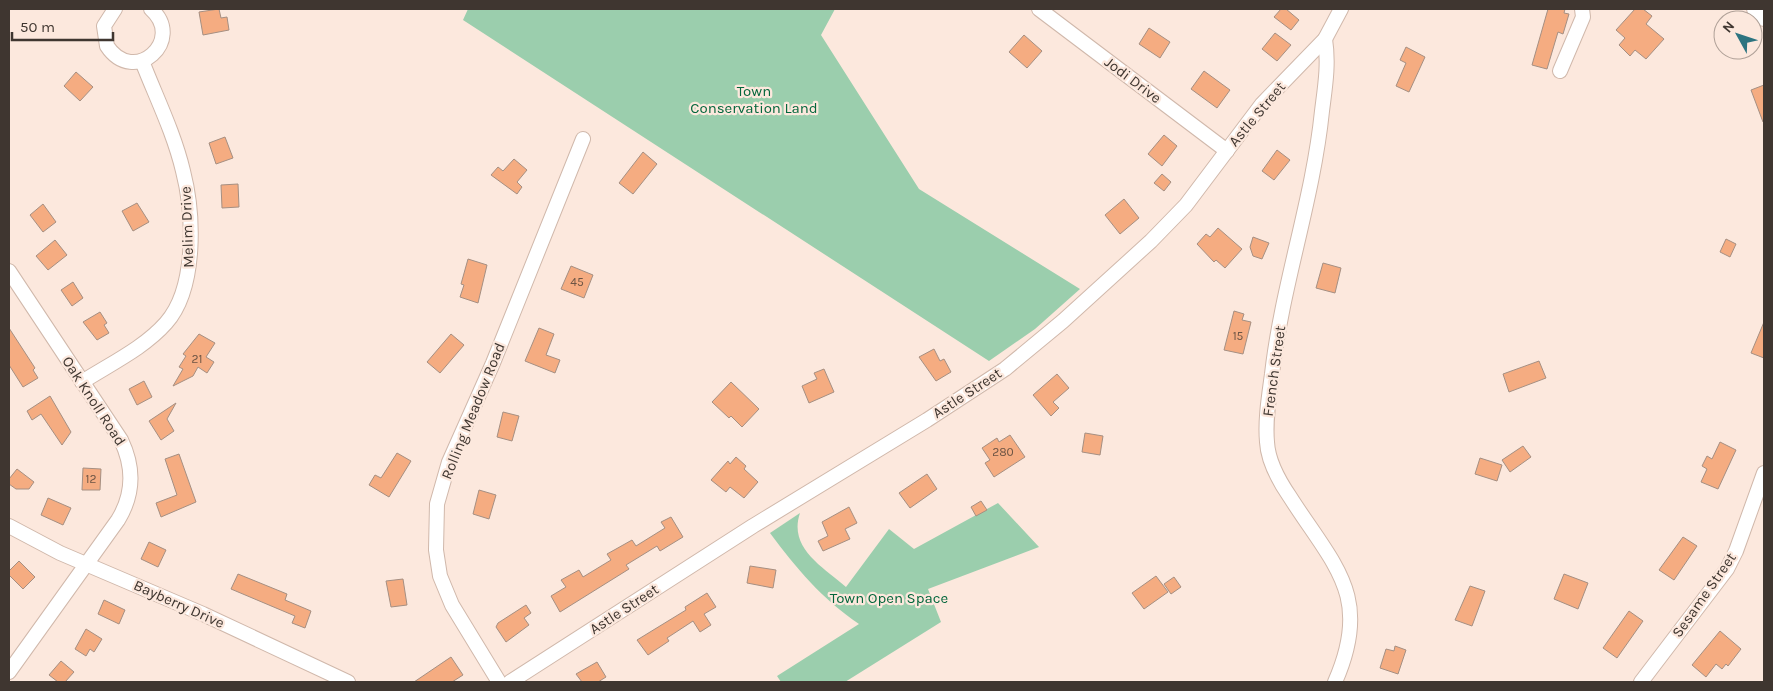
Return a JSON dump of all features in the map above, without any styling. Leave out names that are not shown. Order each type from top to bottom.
[{"type":"street","points":[[115,9],[104,26],[107,46],[122,60],[135,62],[142,61],[157,51],[163,34],[161,22],[151,9]]},
{"type":"street","name":"Jodi Drive","points":[[1039,9],[1227,151]]},
{"type":"street","name":"Astle Street","points":[[510,682],[753,526],[927,420],[1005,369],[1063,322],[1152,241],[1186,204],[1262,104],[1325,39],[1341,9]]},
{"type":"street","points":[[1560,71],[1583,17],[1582,9]]},
{"type":"street","points":[[1754,9],[1764,19]]},
{"type":"street","name":"French Street","points":[[1325,39],[1328,60],[1321,124],[1310,188],[1277,336],[1266,429],[1270,458],[1279,480],[1346,585],[1350,609],[1350,635],[1335,682]]},
{"type":"street","name":"Melim Drive","points":[[82,382],[146,340],[165,324],[179,304],[188,280],[190,224],[186,184],[177,153],[142,61]]},
{"type":"street","name":"Rolling Meadow Road","points":[[499,682],[452,605],[440,576],[436,550],[437,504],[450,462],[493,363],[583,139]]},
{"type":"street","name":"Oak Knoll Road","points":[[9,271],[121,440],[129,461],[131,476],[128,499],[122,513],[88,565],[9,672]]},
{"type":"street","name":"Sesame Street","points":[[1641,682],[1726,569],[1736,551],[1764,473]]},
{"type":"street","name":"Bayberry Drive","points":[[9,526],[88,565],[203,614],[348,682]]},
{"type":"green space","name":"Town Conservation Land","points":[[468,9],[835,9],[821,35],[919,189],[1080,289],[1035,329],[989,361],[463,20]]},
{"type":"green space","name":"Town Open Space","points":[[998,503],[1039,547],[928,589],[941,622],[845,682],[781,682],[777,676],[859,624],[833,604],[810,582],[770,533],[800,513],[799,537],[803,547],[818,564],[846,587],[889,529],[914,549]]},
{"type":"building","points":[[219,9],[221,18],[227,17],[229,30],[203,35],[199,12]]},
{"type":"building","points":[[1281,9],[1286,9],[1299,20],[1291,30],[1274,17]]},
{"type":"building","points":[[1548,9],[1565,9],[1564,13],[1569,14],[1563,34],[1558,32],[1547,69],[1532,65]]},
{"type":"building","points":[[1635,9],[1643,9],[1652,16],[1646,24],[1664,39],[1646,59],[1635,50],[1630,56],[1619,45],[1625,38],[1616,30]]},
{"type":"building","points":[[1149,28],[1170,42],[1160,58],[1139,44]]},
{"type":"building","points":[[1275,33],[1291,45],[1277,61],[1262,49]]},
{"type":"building","points":[[1024,35],[1042,51],[1027,68],[1009,52]]},
{"type":"building","points":[[1406,47],[1425,57],[1409,92],[1396,86],[1406,63],[1400,60]]},
{"type":"building","points":[[1204,71],[1230,90],[1217,108],[1191,89]]},
{"type":"building","points":[[76,72],[93,87],[80,101],[64,86]]},
{"type":"building","points":[[1764,85],[1764,122],[1763,122],[1751,90]]},
{"type":"building","points":[[1164,135],[1177,146],[1162,166],[1148,154]]},
{"type":"building","points":[[225,137],[233,158],[216,164],[209,143]]},
{"type":"building","points":[[1277,150],[1290,160],[1274,180],[1262,171]]},
{"type":"building","points":[[643,152],[657,164],[633,194],[619,183]]},
{"type":"building","points":[[514,159],[527,170],[517,182],[522,187],[517,194],[491,175],[498,167],[503,171]]},
{"type":"building","points":[[1162,174],[1171,182],[1164,191],[1154,183]]},
{"type":"building","points":[[238,184],[239,207],[222,208],[221,185]]},
{"type":"building","points":[[1124,199],[1139,218],[1120,234],[1105,215]]},
{"type":"building","points":[[137,203],[149,222],[133,231],[122,211]]},
{"type":"building","points":[[43,204],[56,222],[43,232],[30,215]]},
{"type":"building","points":[[1218,228],[1242,249],[1225,268],[1216,260],[1214,262],[1197,244],[1206,234],[1210,237]]},
{"type":"building","points":[[1253,237],[1269,243],[1262,259],[1253,256],[1250,247]]},
{"type":"building","points":[[1726,239],[1736,244],[1730,257],[1720,252]]},
{"type":"building","points":[[55,240],[67,255],[48,270],[36,256]]},
{"type":"building","points":[[468,259],[487,265],[478,303],[460,297],[464,285],[461,284]]},
{"type":"building","points":[[1323,263],[1341,268],[1335,293],[1316,288]]},
{"type":"building","points":[[571,266],[593,275],[584,298],[561,289]]},
{"type":"building","points":[[73,282],[83,298],[72,306],[61,290]]},
{"type":"building","points":[[1234,311],[1244,314],[1242,320],[1251,322],[1243,354],[1224,350]]},
{"type":"building","points":[[100,312],[107,323],[104,325],[109,333],[97,340],[83,322]]},
{"type":"building","points":[[1764,322],[1764,358],[1751,353]]},
{"type":"building","points":[[9,328],[35,368],[33,370],[38,378],[23,387],[9,365]]},
{"type":"building","points":[[539,328],[554,334],[546,355],[560,360],[555,373],[525,361]]},
{"type":"building","points":[[199,334],[215,343],[206,357],[214,362],[207,373],[198,367],[193,376],[173,386],[183,369],[179,367],[186,356],[183,354]]},
{"type":"building","points":[[451,334],[464,345],[440,373],[427,362]]},
{"type":"building","points":[[934,349],[940,361],[944,359],[951,372],[936,381],[919,357]]},
{"type":"building","points":[[1539,361],[1546,378],[1509,392],[1503,374]]},
{"type":"building","points":[[824,369],[834,392],[809,403],[802,386],[817,379],[814,373]]},
{"type":"building","points":[[1057,374],[1069,388],[1053,402],[1059,408],[1051,416],[1033,395]]},
{"type":"building","points":[[144,381],[152,397],[137,405],[129,389]]},
{"type":"building","points":[[731,382],[759,409],[742,427],[712,402]]},
{"type":"building","points":[[50,396],[71,432],[62,445],[41,414],[32,420],[27,411]]},
{"type":"building","points":[[176,403],[167,419],[174,431],[161,440],[149,421]]},
{"type":"building","points":[[503,412],[519,416],[512,441],[497,437]]},
{"type":"building","points":[[1085,433],[1103,436],[1100,455],[1082,452]]},
{"type":"building","points":[[1010,435],[1025,457],[994,477],[985,463],[990,460],[982,448],[997,438],[999,442]]},
{"type":"building","points":[[1720,442],[1736,450],[1718,489],[1701,482],[1707,469],[1702,466],[1707,456],[1712,459]]},
{"type":"building","points":[[1523,446],[1531,457],[1510,472],[1502,460]]},
{"type":"building","points":[[397,453],[411,461],[389,497],[369,485],[375,475],[381,478]]},
{"type":"building","points":[[179,454],[196,502],[161,517],[156,503],[177,495],[165,459]]},
{"type":"building","points":[[736,457],[746,466],[744,469],[758,482],[744,498],[730,487],[726,492],[711,480],[728,461],[730,464]]},
{"type":"building","points":[[1480,458],[1502,465],[1497,481],[1475,474]]},
{"type":"building","points":[[83,468],[101,469],[100,490],[82,490]]},
{"type":"building","points":[[17,469],[34,482],[29,489],[16,489],[9,484],[9,479]]},
{"type":"building","points":[[927,474],[937,489],[910,508],[899,493]]},
{"type":"building","points":[[479,490],[496,495],[489,519],[473,514]]},
{"type":"building","points":[[48,498],[71,508],[63,525],[41,515]]},
{"type":"building","points":[[981,501],[987,510],[976,516],[971,507]]},
{"type":"building","points":[[849,507],[857,523],[845,529],[850,539],[823,551],[818,541],[828,536],[822,522]]},
{"type":"building","points":[[671,517],[683,537],[660,551],[657,546],[626,565],[629,569],[560,612],[551,596],[566,587],[561,580],[579,570],[583,577],[611,560],[607,554],[632,540],[636,546],[665,528],[661,522]]},
{"type":"building","points":[[1683,537],[1697,546],[1674,580],[1659,570]]},
{"type":"building","points":[[149,542],[166,550],[158,567],[141,559]]},
{"type":"building","points":[[19,561],[35,577],[23,589],[9,575],[9,571]]},
{"type":"building","points":[[750,566],[776,570],[773,588],[747,583]]},
{"type":"building","points":[[238,574],[287,594],[285,600],[311,611],[305,628],[292,623],[295,616],[231,589]]},
{"type":"building","points":[[1564,574],[1588,583],[1578,609],[1554,599]]},
{"type":"building","points":[[1156,576],[1168,592],[1144,609],[1132,593]]},
{"type":"building","points":[[1174,577],[1181,587],[1171,594],[1164,584]]},
{"type":"building","points":[[403,579],[407,605],[391,607],[386,581]]},
{"type":"building","points":[[1470,586],[1485,591],[1472,626],[1455,620]]},
{"type":"building","points":[[707,593],[716,607],[704,614],[711,625],[700,632],[693,621],[667,638],[669,641],[648,655],[637,640],[686,610],[685,607]]},
{"type":"building","points":[[104,600],[125,610],[119,624],[98,614]]},
{"type":"building","points":[[526,605],[531,613],[524,618],[529,625],[506,642],[496,627],[498,623]]},
{"type":"building","points":[[1629,611],[1643,621],[1617,658],[1603,648]]},
{"type":"building","points":[[86,629],[102,639],[94,652],[90,649],[86,656],[75,649]]},
{"type":"building","points":[[1720,631],[1741,649],[1728,666],[1726,664],[1722,669],[1716,664],[1706,677],[1692,665]]},
{"type":"building","points":[[1395,646],[1406,650],[1398,674],[1380,668],[1386,649],[1394,651]]},
{"type":"building","points":[[451,657],[463,675],[452,682],[414,682]]},
{"type":"building","points":[[61,661],[74,672],[65,682],[58,682],[49,675]]},
{"type":"building","points":[[597,662],[606,677],[598,682],[582,682],[576,674]]}]
